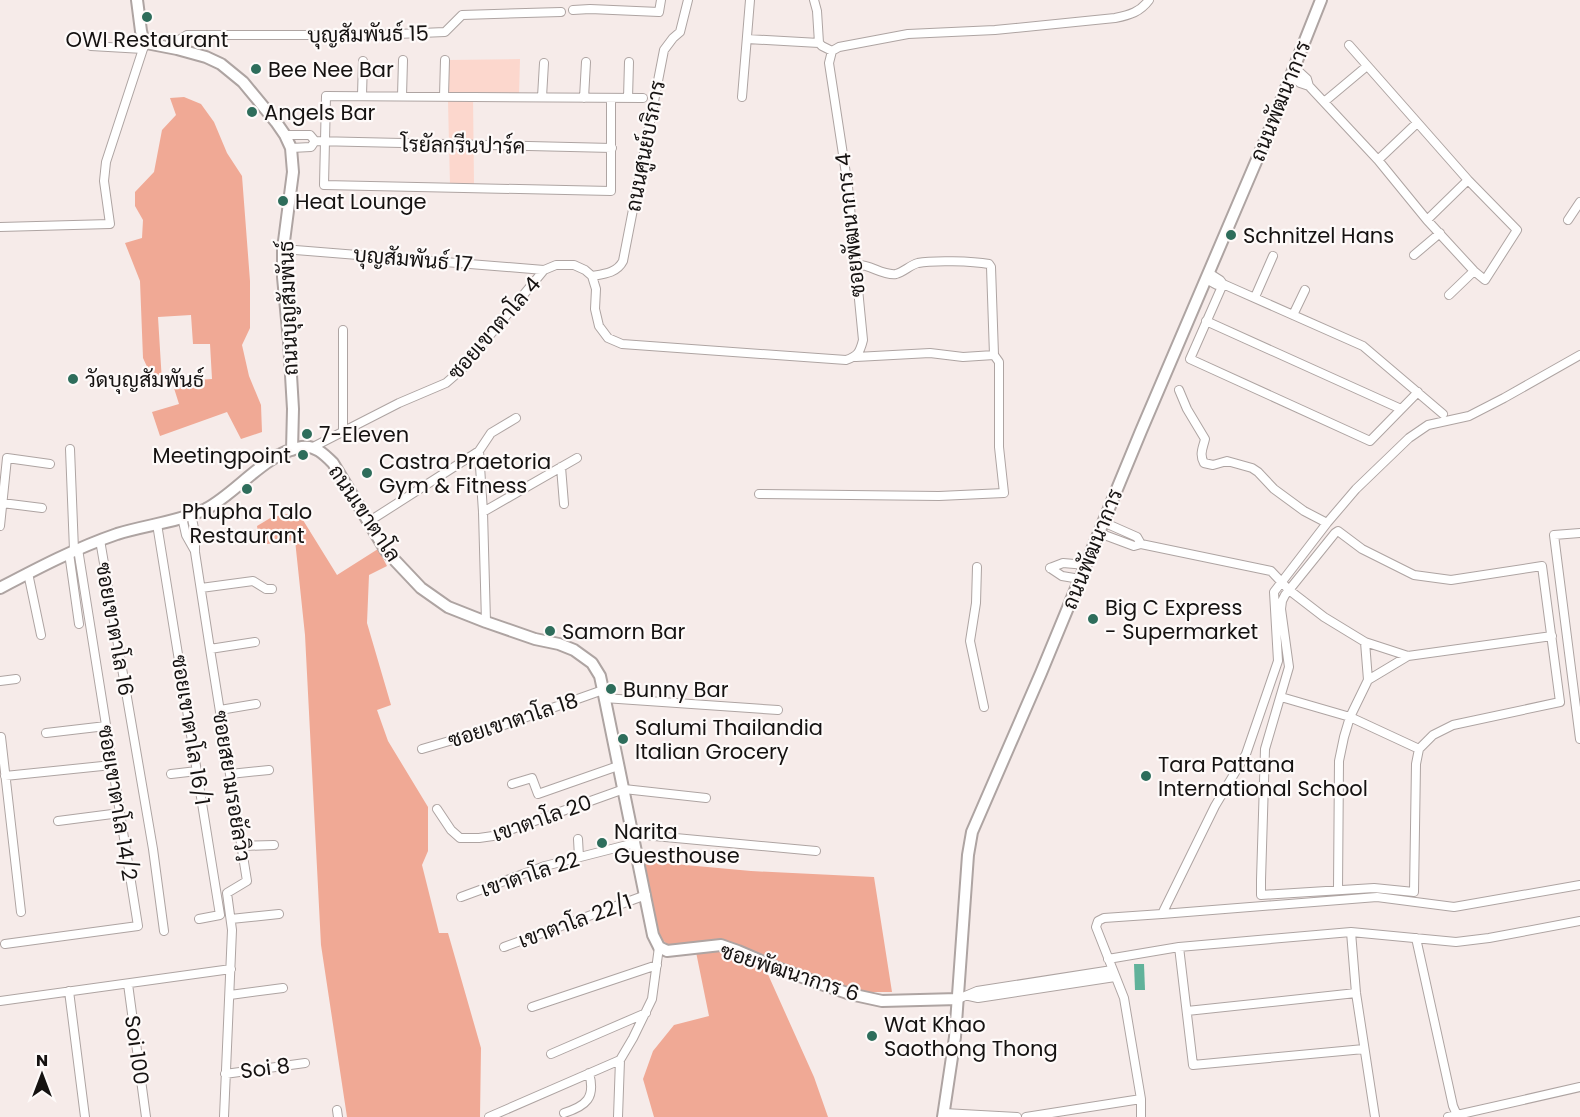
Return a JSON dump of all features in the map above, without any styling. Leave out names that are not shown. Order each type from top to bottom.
[{"type":"street","points":[[0,227],[111,224],[104,181],[106,162],[145,46],[137,0]]},
{"type":"street","points":[[588,0],[590,9]]},
{"type":"street","points":[[610,10],[611,0]]},
{"type":"street","points":[[573,10],[659,12],[661,0]]},
{"type":"street","name":"ถนนศูนย์บริการ","points":[[592,276],[616,270],[623,261],[664,50],[680,32],[688,0]]},
{"type":"street","points":[[742,97],[750,0]]},
{"type":"street","points":[[814,0],[819,43]]},
{"type":"street","points":[[747,39],[819,43],[832,51],[839,47],[908,34],[995,30],[1115,18],[1131,15],[1149,0]]},
{"type":"street","name":"ถนนพัฒนาการ","points":[[944,1115],[955,1036],[963,998],[968,855],[972,832],[1267,136],[1321,0]]},
{"type":"street","name":"บุญสัมพันธ์ 15","points":[[177,49],[179,40],[187,35],[445,32],[462,15],[561,12]]},
{"type":"street","points":[[1292,71],[1300,83],[1310,86],[1378,160],[1427,220],[1485,280],[1517,230],[1468,180],[1349,45]]},
{"type":"street","points":[[92,46],[145,46]]},
{"type":"street","name":"ถนนบุญสัมพันธ์","points":[[145,46],[177,49],[221,64],[243,82],[276,122],[291,148],[293,172],[282,249],[293,410],[292,450]]},
{"type":"street","name":"ซอยพัฒนาการ 4","points":[[832,51],[830,63],[848,187],[862,340],[856,357]]},
{"type":"street","points":[[402,96],[403,60]]},
{"type":"street","points":[[444,96],[445,60]]},
{"type":"street","points":[[362,95],[363,61]]},
{"type":"street","points":[[584,98],[586,62]]},
{"type":"street","points":[[628,98],[629,62]]},
{"type":"street","points":[[543,97],[544,63]]},
{"type":"street","points":[[1324,102],[1367,66]]},
{"type":"street","points":[[611,99],[611,190],[324,185],[326,96],[643,98]]},
{"type":"street","points":[[1378,160],[1417,123]]},
{"type":"street","name":"โรยัลกรีนปาร์ค","points":[[285,135],[310,135],[315,141]]},
{"type":"street","name":"โรยัลกรีนปาร์ค","points":[[315,141],[612,148]]},
{"type":"street","name":"โรยัลกรีนปาร์ค","points":[[291,148],[311,147],[315,141]]},
{"type":"street","points":[[1427,220],[1468,180]]},
{"type":"street","points":[[1568,220],[1580,202]]},
{"type":"street","points":[[1414,255],[1440,233]]},
{"type":"street","name":"บุญสัมพันธ์ 17","points":[[282,249],[544,270]]},
{"type":"street","points":[[1255,297],[1273,256]]},
{"type":"street","points":[[759,494],[939,496],[1004,493],[999,447],[999,362],[994,354],[991,267],[989,264],[919,263],[895,274],[864,265],[855,265]]},
{"type":"street","points":[[544,270],[556,266],[574,265],[592,276],[596,289],[595,309],[599,326],[608,338],[622,344],[846,360],[856,357],[930,353],[963,357],[994,354]]},
{"type":"street","name":"ซอยเขาตาโล 4","points":[[313,447],[399,403],[446,383],[461,370],[544,270]]},
{"type":"street","points":[[1449,295],[1474,271]]},
{"type":"street","points":[[1207,276],[1217,285],[1223,284],[1255,297],[1363,346],[1443,414]]},
{"type":"street","points":[[1223,284],[1190,359],[1370,441],[1418,392]]},
{"type":"street","points":[[1293,315],[1305,290]]},
{"type":"street","points":[[1206,321],[1401,410]]},
{"type":"street","points":[[343,330],[343,432]]},
{"type":"street","points":[[1162,914],[1215,806],[1246,754],[1278,661],[1274,592],[1281,581],[1356,489],[1408,438],[1428,425],[1468,416],[1580,355]]},
{"type":"street","points":[[1179,390],[1187,410],[1205,439],[1201,457],[1204,463],[1214,465],[1227,461],[1252,468],[1274,489],[1304,512],[1327,523]]},
{"type":"street","points":[[368,522],[479,451],[491,433],[516,418]]},
{"type":"street","name":"ถนนเขาตาโล","points":[[0,588],[74,550],[100,540],[206,509],[277,457],[292,450],[313,447],[333,463],[386,551],[421,588],[448,607],[535,639],[559,644],[574,650],[592,663],[600,676],[653,935],[659,946]]},
{"type":"street","points":[[70,449],[79,624]]},
{"type":"street","points":[[479,451],[486,622]]},
{"type":"street","points":[[0,526],[8,458],[50,464]]},
{"type":"street","points":[[483,512],[577,458]]},
{"type":"street","points":[[561,467],[564,504]]},
{"type":"street","points":[[2,503],[42,508]]},
{"type":"street","name":"ซอยสยามรอยัลวิว","points":[[186,516],[195,533],[195,552],[247,881],[227,893],[232,930],[224,1117]]},
{"type":"street","points":[[1103,522],[1137,537],[1141,544]]},
{"type":"street","name":"ซอยเขาตาโล 16/1","points":[[157,524],[220,915],[199,919]]},
{"type":"street","points":[[1338,531],[1362,549],[1414,575],[1451,580],[1542,566],[1560,702],[1453,725],[1433,735],[1419,749],[1416,764],[1414,892],[1374,888],[1261,895],[1265,748],[1289,667],[1281,609],[1282,601],[1289,590],[1338,531]]},
{"type":"street","points":[[1099,533],[1134,546],[1141,544],[1270,571],[1289,590],[1324,617],[1365,642],[1408,656]]},
{"type":"street","points":[[1580,533],[1554,535],[1580,739]]},
{"type":"street","name":"ซอยเขาตาโล 16","points":[[100,540],[153,849],[164,931]]},
{"type":"street","name":"ซอยเขาตาโล 14/2","points":[[5,944],[138,926],[106,726],[74,550]]},
{"type":"street","points":[[1080,579],[1062,576],[1050,568],[1063,563],[1086,565]]},
{"type":"street","points":[[977,567],[976,603],[970,641],[984,707]]},
{"type":"street","points":[[27,573],[41,635]]},
{"type":"street","points":[[201,588],[253,581],[266,589],[272,589]]},
{"type":"street","points":[[1368,680],[1408,656],[1552,636]]},
{"type":"street","points":[[210,649],[255,642]]},
{"type":"street","points":[[1338,890],[1339,761],[1350,717],[1368,680],[1365,642]]},
{"type":"street","points":[[0,681],[16,679]]},
{"type":"street","points":[[604,694],[778,710]]},
{"type":"street","name":"ซอยเขาตาโล 18","points":[[422,749],[604,694]]},
{"type":"street","points":[[1281,697],[1350,717],[1419,749]]},
{"type":"street","points":[[220,710],[256,704]]},
{"type":"street","points":[[46,733],[106,726]]},
{"type":"street","points":[[1,737],[5,776],[4,791],[21,912]]},
{"type":"street","points":[[5,776],[112,765]]},
{"type":"street","points":[[512,784],[532,778],[538,794],[618,766]]},
{"type":"street","points":[[230,774],[269,770]]},
{"type":"street","points":[[171,774],[197,771]]},
{"type":"street","points":[[624,789],[706,798]]},
{"type":"street","name":"เขาตาโล 20","points":[[437,809],[451,830],[460,838],[479,838],[493,836],[624,789]]},
{"type":"street","points":[[58,821],[120,813]]},
{"type":"street","points":[[578,839],[579,857]]},
{"type":"street","name":"เขาตาโล 22","points":[[461,897],[545,866],[634,839],[816,851]]},
{"type":"street","points":[[242,846],[274,845]]},
{"type":"street","points":[[1141,1117],[1141,1099],[1124,998],[1096,927],[1098,921],[1104,918],[1377,897],[1454,907],[1580,885]]},
{"type":"street","name":"เขาตาโล 22/1","points":[[504,946],[646,896]]},
{"type":"street","points":[[231,919],[279,914]]},
{"type":"street","points":[[1108,959],[1179,947],[1351,932],[1456,942],[1580,921]]},
{"type":"street","points":[[1351,932],[1356,993],[1375,1117]]},
{"type":"street","points":[[1416,938],[1453,1106],[1457,1115]]},
{"type":"street","name":"ซอยพัฒนาการ 6","points":[[659,946],[667,951],[721,945],[850,994],[882,1000],[963,998]]},
{"type":"street","points":[[618,1117],[620,1060],[652,999],[659,946]]},
{"type":"street","points":[[1179,947],[1193,1065],[1364,1049]]},
{"type":"street","points":[[532,1007],[657,965]]},
{"type":"street","points":[[0,1001],[231,969]]},
{"type":"street","points":[[963,998],[978,992],[1114,974]]},
{"type":"street","name":"Soi 100","points":[[128,984],[146,1117]]},
{"type":"street","points":[[230,995],[283,988]]},
{"type":"street","points":[[69,991],[85,1117]]},
{"type":"street","points":[[1187,1011],[1356,993]]},
{"type":"street","points":[[551,1054],[646,1013]]},
{"type":"street","points":[[489,1117],[620,1060]]},
{"type":"street","name":"Soi 8","points":[[225,1074],[305,1063]]},
{"type":"street","points":[[564,1113],[586,1102],[591,1093],[592,1084],[589,1073]]},
{"type":"street","points":[[1448,1117],[1580,1087]]},
{"type":"street","points":[[1026,1117],[1141,1099]]},
{"type":"street","points":[[944,1115],[1017,1117]]},
{"type":"shaded area","points":[[520,59],[519,95],[473,95],[474,185],[450,185],[447,60]]},
{"type":"shaded area","points":[[184,97],[201,104],[214,122],[227,153],[242,176],[250,281],[250,328],[242,345],[249,376],[261,405],[262,432],[241,439],[227,412],[160,436],[152,412],[179,404],[173,385],[155,384],[143,358],[140,281],[125,243],[142,238],[143,220],[135,206],[135,192],[154,172],[162,130],[176,115],[170,98]],"holes":[[[191,315],[193,344],[210,344],[212,379],[162,382],[158,317]]]},
{"type":"shaded area","points":[[298,512],[337,575],[378,549],[387,566],[369,575],[367,623],[391,705],[377,710],[388,741],[428,807],[428,851],[422,865],[439,933],[448,933],[481,1048],[480,1117],[347,1117],[321,945],[305,635],[295,540],[260,545],[257,526],[272,517]]},
{"type":"shaded area","points":[[642,861],[751,871],[874,877],[892,992],[867,992],[839,985],[773,962],[732,943],[714,941],[667,944],[661,939],[655,925]]},
{"type":"shaded area","points":[[722,950],[749,960],[766,970],[814,1077],[828,1117],[654,1117],[643,1079],[653,1051],[674,1025],[709,1016],[696,952]]},
{"type":"shaded area","points":[[1134,964],[1144,964],[1145,990],[1135,990]]},
{"type":"place","name":"OWI Restaurant","points":[[147,17]]},
{"type":"place","name":"Bee Nee Bar","points":[[256,69]]},
{"type":"place","name":"Angels Bar","points":[[252,112]]},
{"type":"place","name":"Heat Lounge","points":[[283,201]]},
{"type":"place","name":"Schnitzel Hans","points":[[1231,235]]},
{"type":"place","name":"วัดบุญสัมพันธ์","points":[[73,379]]},
{"type":"place","name":"7-Eleven","points":[[307,434]]},
{"type":"place","name":"Meetingpoint","points":[[303,455]]},
{"type":"place","name":"Castra Praetoria Gym & Fitness","points":[[367,473]]},
{"type":"place","name":"Phupha Talo Restaurant","points":[[247,489]]},
{"type":"place","name":"Big C Express - Supermarket","points":[[1093,619]]},
{"type":"place","name":"Samorn Bar","points":[[550,631]]},
{"type":"place","name":"Bunny Bar","points":[[611,689]]},
{"type":"place","name":"Salumi Thailandia Italian Grocery","points":[[623,739]]},
{"type":"place","name":"Tara Pattana International School","points":[[1146,776]]},
{"type":"place","name":"Narita Guesthouse","points":[[602,843]]},
{"type":"place","name":"Wat Khao Saothong Thong","points":[[872,1036]]}]
